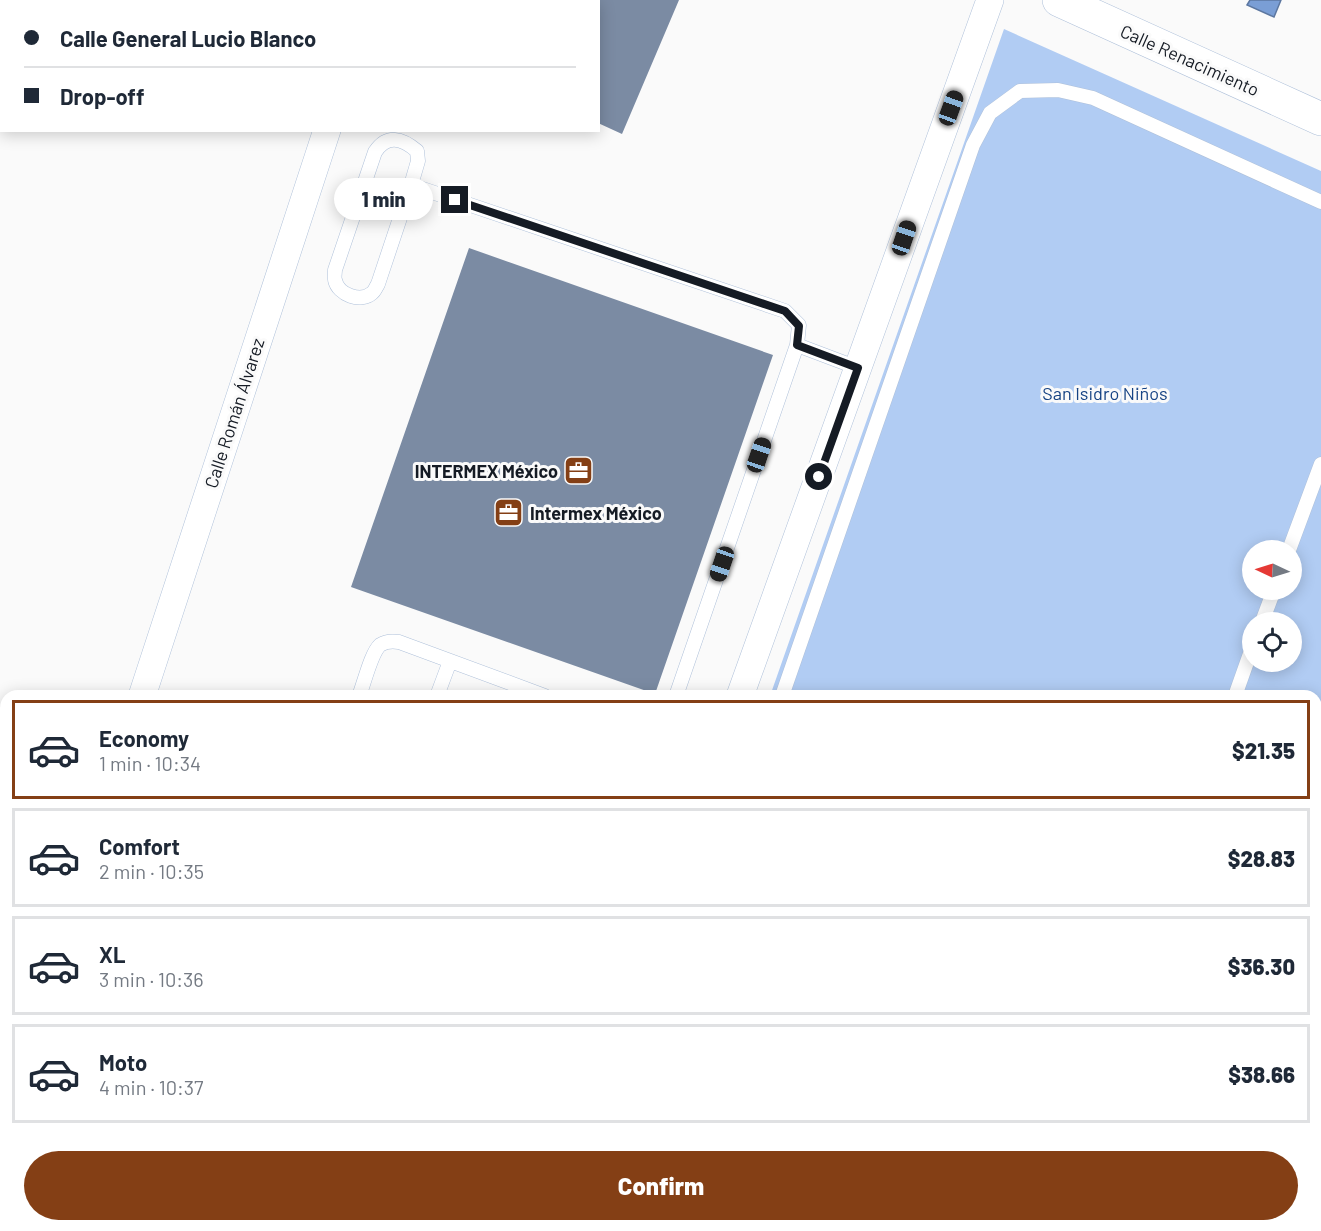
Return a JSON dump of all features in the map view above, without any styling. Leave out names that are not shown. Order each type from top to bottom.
[{"type":"street","points":[[742,690],[990,0]]},
{"type":"street","name":"Calle Renacimiento","points":[[1059,0],[1321,119]]},
{"type":"street","name":"Calle Román Álvarez","points":[[144,690],[326,132]]},
{"type":"lane","points":[[784,690],[973,145],[990,112],[1020,91],[1058,90],[1093,98],[1321,202]]},
{"type":"lane","points":[[389,140],[399,140],[417,150],[418,161],[411,185],[378,284],[372,293],[364,297],[347,294],[339,289],[334,280],[335,270],[375,152],[380,144],[389,140]]},
{"type":"lane","points":[[411,185],[785,311],[799,326],[797,345],[678,690]]},
{"type":"lane","points":[[797,345],[858,368]]},
{"type":"lane","points":[[1293,540],[1321,464]]},
{"type":"lane","points":[[361,690],[375,653],[380,645],[390,641],[399,642],[529,690]]},
{"type":"lane","points":[[439,690],[450,661]]},
{"type":"lane","points":[[1236,690],[1243,672]]},
{"type":"green space","name":"San Isidro Niños","points":[[1004,29],[1321,171],[1321,690],[772,690]]},
{"type":"shaded area","points":[[1250,0],[1281,0],[1274,17],[1247,5]]},
{"type":"building","points":[[600,0],[679,0],[622,134],[600,124]]},
{"type":"building","points":[[469,248],[773,355],[656,690],[644,690],[351,587]]},
{"type":"place","name":"INTERMEX México","points":[[579,471]]},
{"type":"place","name":"Intermex México","points":[[509,513]]},
{"type":"route","points":[[455,200],[785,311],[799,326],[797,345],[858,368],[819,477]]}]
